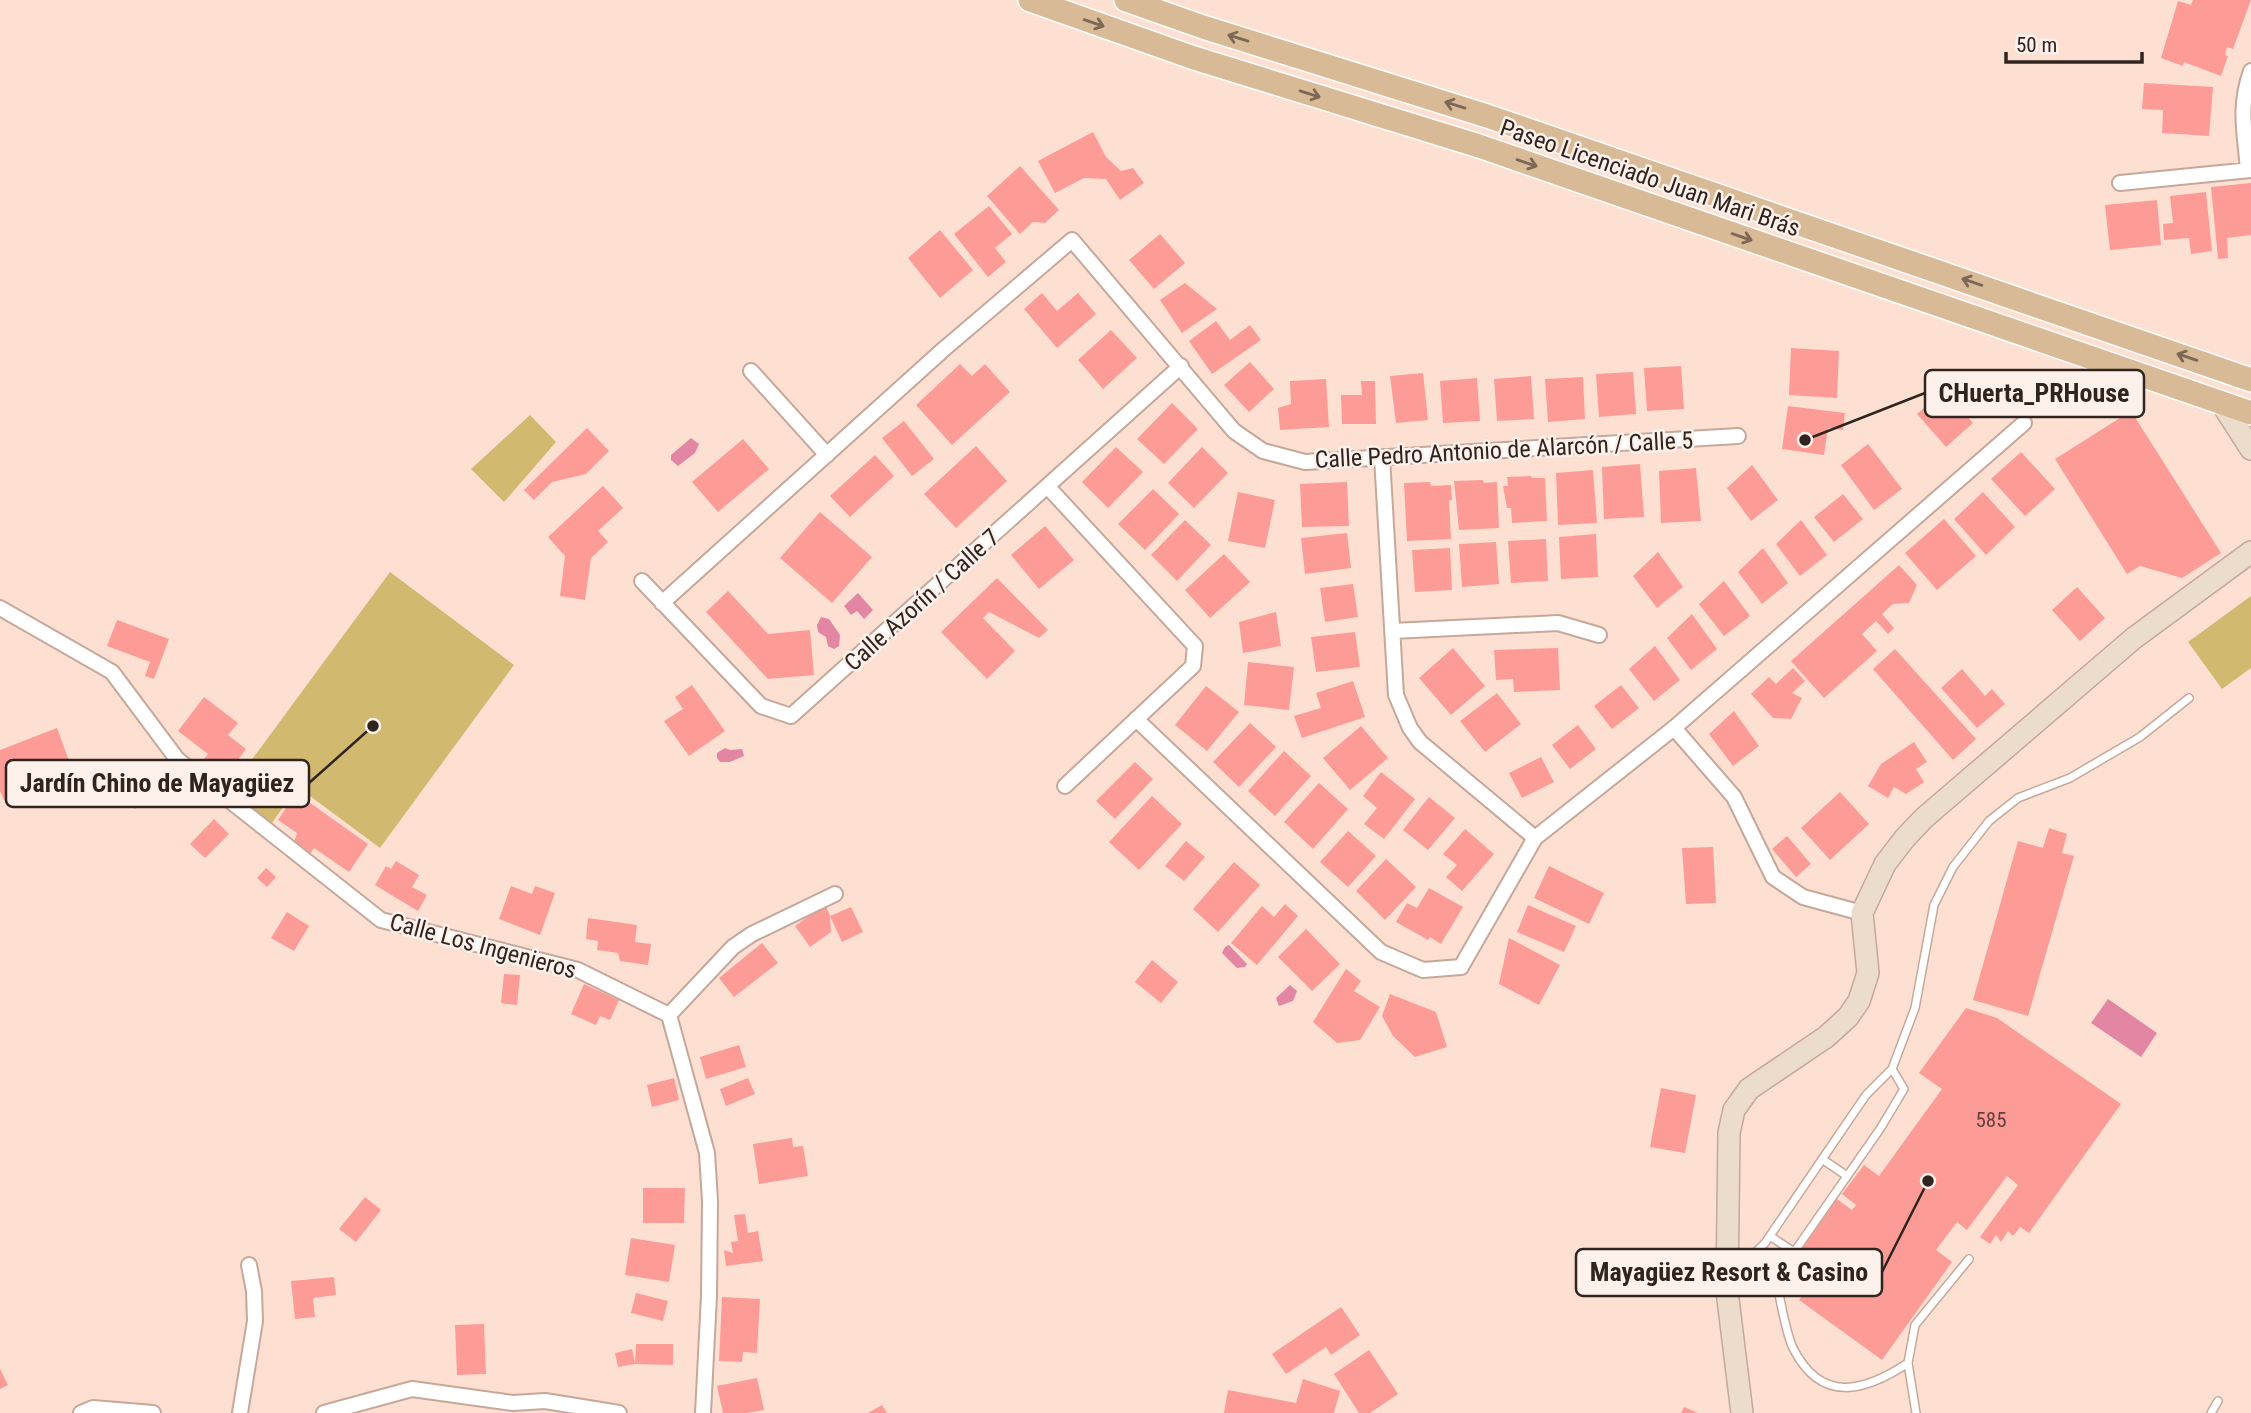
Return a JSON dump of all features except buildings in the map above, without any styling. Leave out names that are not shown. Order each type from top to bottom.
[{"type":"main road","name":"Paseo Licenciado Juan Mari Brás","points":[[1030,0],[1194,58],[1479,146],[2251,413]]},
{"type":"main road","name":"Paseo Licenciado Juan Mari Brás","points":[[1126,0],[1203,27],[1487,116],[2248,376]]},
{"type":"street","points":[[2120,183],[2250,170],[2242,110],[2251,71]]},
{"type":"street","name":"Calle Pedro Antonio de Alarcón / Calle 5","points":[[827,455],[944,349],[1072,240],[1234,431],[1263,451],[1305,462],[1738,436]]},
{"type":"street","name":"Calle Azorín / Calle 7","points":[[642,581],[761,706],[791,716],[1181,366]]},
{"type":"street","points":[[662,603],[827,455],[751,371]]},
{"type":"street","points":[[2222,404],[2251,449]]},
{"type":"street","points":[[1136,719],[1381,952],[1423,970],[1461,967],[1535,838],[1674,728],[2024,423]]},
{"type":"street","points":[[1382,457],[1396,695],[1420,742],[1535,838]]},
{"type":"street","points":[[1048,487],[1195,646],[1193,666],[1065,786]]},
{"type":"street","points":[[1742,1413],[1727,1290],[1729,1133],[1734,1110],[1749,1089],[1826,1037],[1848,1017],[1859,1002],[1868,973],[1862,913],[1885,864],[1905,838],[1924,818],[2134,638],[2251,552]]},
{"type":"street","name":"Calle Los Ingenieros","points":[[3,610],[112,672],[177,759],[382,920],[578,970],[668,1015]]},
{"type":"street","points":[[1392,631],[1558,623],[1599,635]]},
{"type":"street","points":[[1674,728],[1734,797],[1773,877],[1803,897],[1862,913]]},
{"type":"street","points":[[703,1413],[710,1269],[707,1153],[668,1015],[733,947],[752,934],[835,894]]},
{"type":"street","points":[[240,1413],[255,1321],[254,1291],[249,1265]]},
{"type":"street","points":[[324,1413],[412,1389],[513,1403],[545,1401],[618,1413]]},
{"type":"street","points":[[81,1413],[93,1408],[153,1413]]},
{"type":"lane","points":[[1727,1264],[1752,1256],[1770,1236],[1866,1095],[1892,1069],[1915,1009],[1934,905],[1953,867],[1989,821],[2018,798],[2070,778],[2140,737],[2189,698]]},
{"type":"lane","points":[[1727,1290],[1776,1278],[1880,1129],[1904,1089],[1892,1069]]},
{"type":"lane","points":[[1822,1159],[1847,1177]]},
{"type":"lane","points":[[1770,1236],[1794,1252]]},
{"type":"lane","points":[[1916,1413],[1908,1363],[1915,1325],[1969,1259]]},
{"type":"lane","points":[[1776,1278],[1792,1347],[1814,1378],[1833,1386],[1860,1387],[1882,1380],[1908,1363]]},
{"type":"lane","points":[[2211,1413],[2218,1401]]},
{"type":"shaded area","points":[[530,415],[556,442],[504,502],[471,469]]},
{"type":"shaded area","points":[[691,438],[699,444],[695,453],[678,466],[671,460],[671,455]]},
{"type":"shaded area","points":[[390,572],[514,665],[380,848],[298,787],[271,824],[228,792]]},
{"type":"shaded area","points":[[858,593],[873,610],[864,619],[857,611],[851,615],[844,606]]},
{"type":"shaded area","points":[[2251,596],[2251,668],[2222,689],[2188,642]]},
{"type":"shaded area","points":[[821,617],[829,619],[840,635],[839,646],[834,649],[828,646],[826,637],[818,632],[817,625]]},
{"type":"shaded area","points":[[725,748],[742,749],[744,756],[730,762],[720,762],[717,753]]},
{"type":"shaded area","points":[[1229,945],[1247,964],[1245,967],[1237,968],[1222,953]]},
{"type":"shaded area","points":[[1290,985],[1297,991],[1293,1001],[1279,1006],[1276,998]]},
{"type":"shaded area","points":[[2108,999],[2157,1033],[2141,1057],[2091,1023]]},
{"type":"place","name":"CHuerta_PRHouse","points":[[1805,440]]},
{"type":"place","name":"Jardín Chino de Mayagüez","points":[[373,726]]},
{"type":"place","name":"Mayagüez Resort & Casino","points":[[1928,1181]]}]
